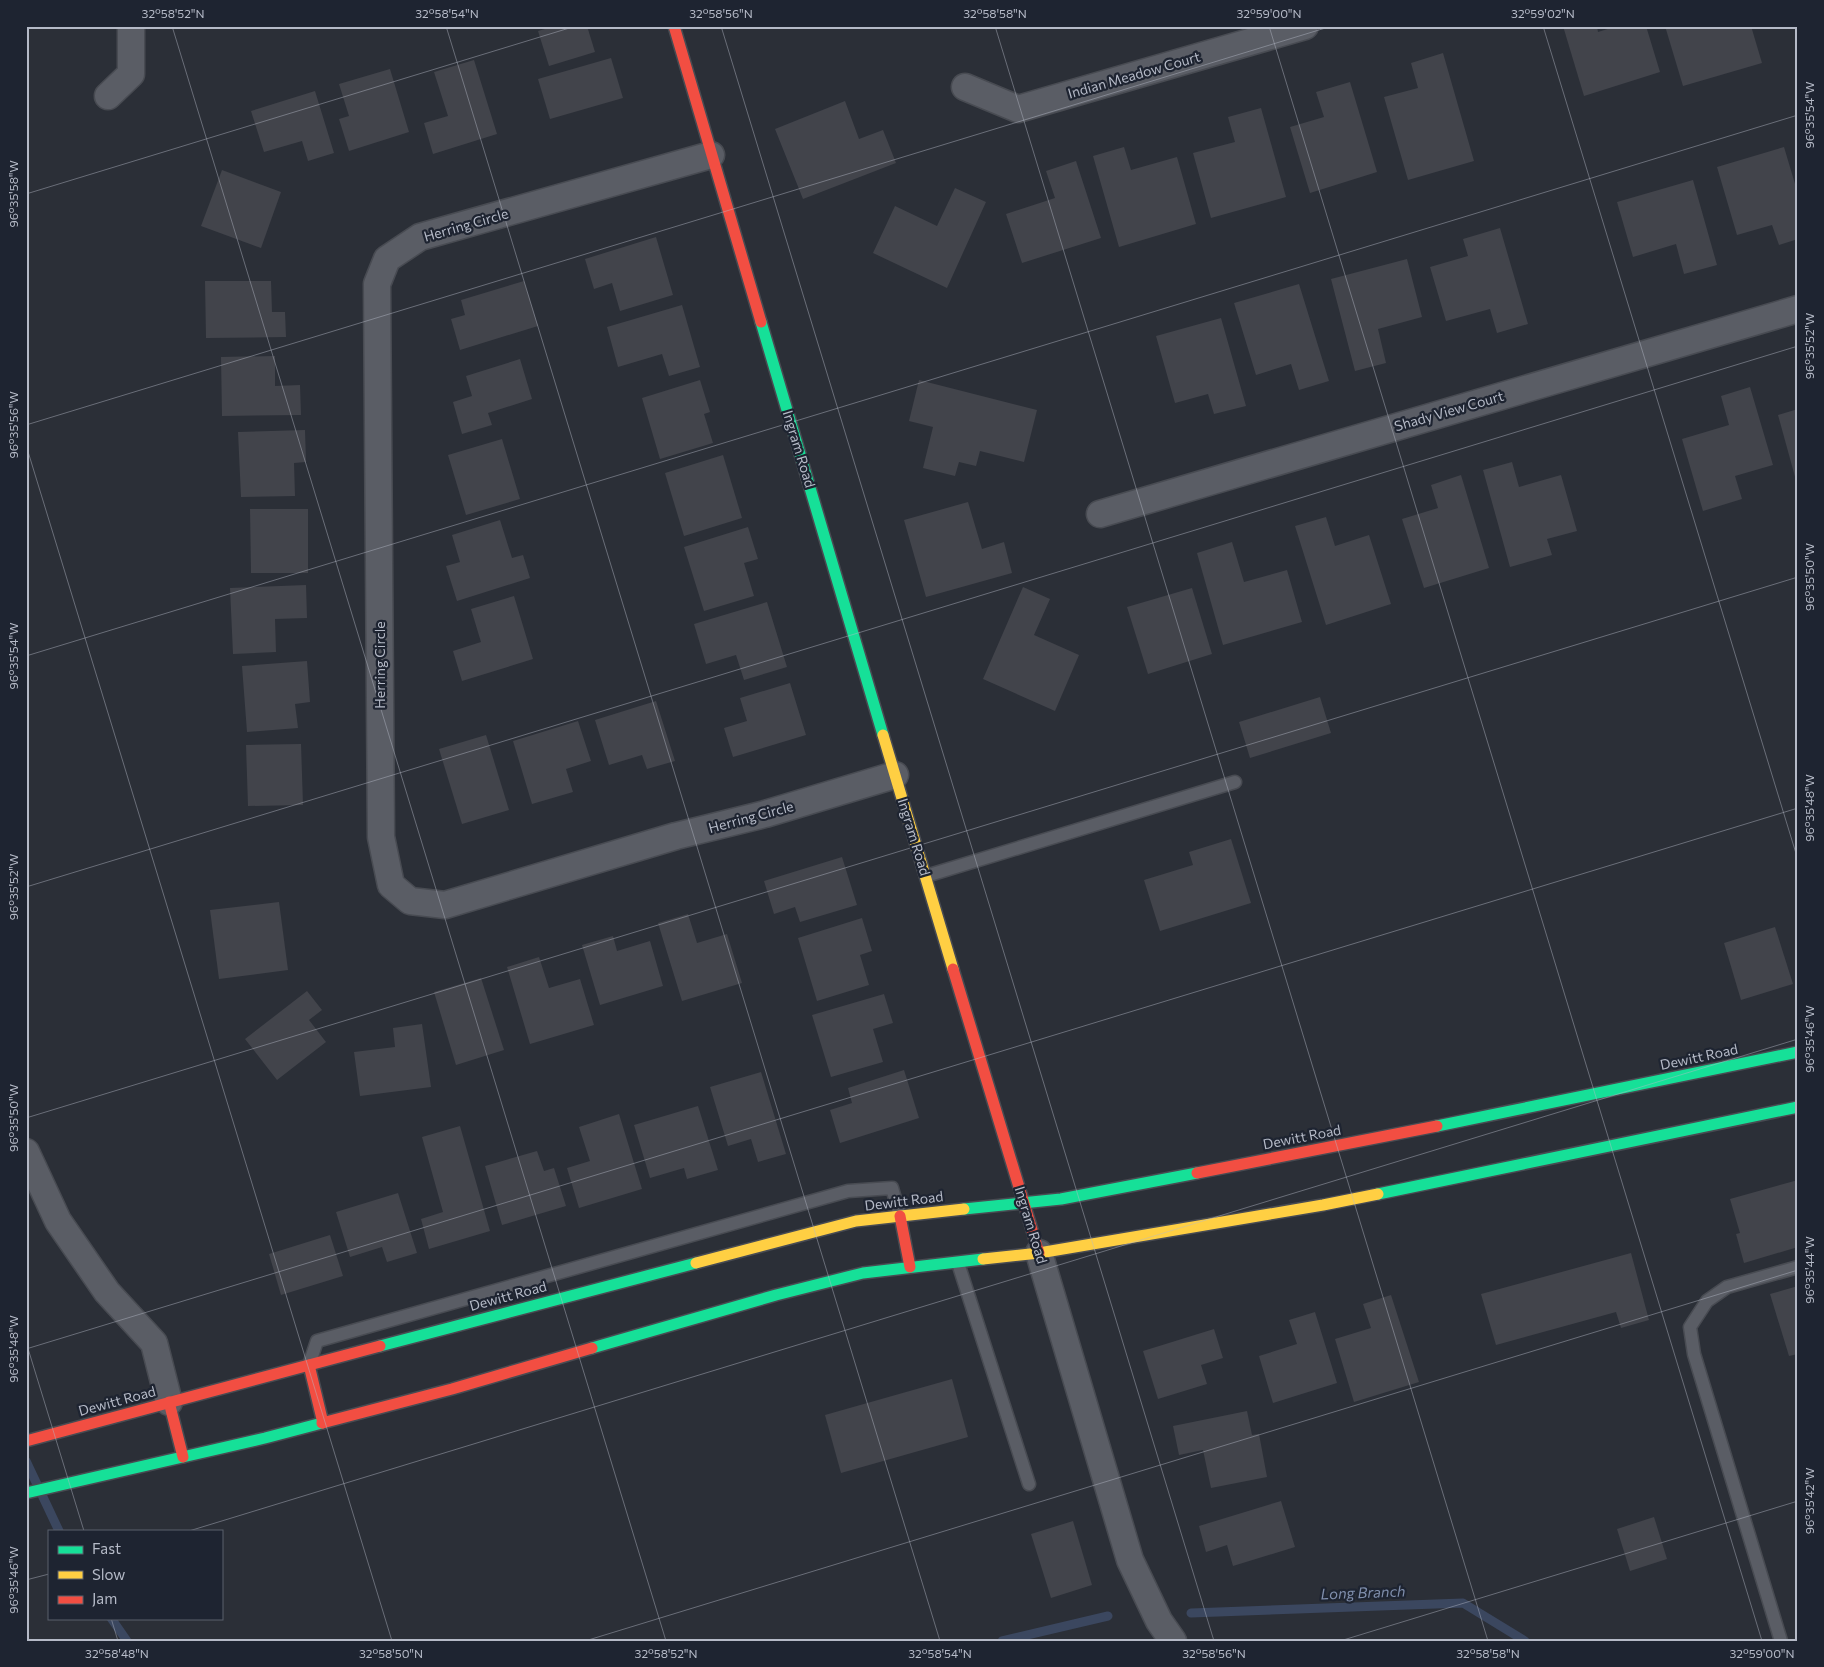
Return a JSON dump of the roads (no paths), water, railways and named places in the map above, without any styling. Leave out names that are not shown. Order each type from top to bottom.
[{"type":"main road","name":"Ingram Road","points":[[674,26],[895,775],[1039,1253]]},
{"type":"main road","name":"Dewitt Road","points":[[26,1441],[856,1221],[1061,1199],[1436,1126],[1798,1052]]},
{"type":"main road","points":[[26,1493],[183,1458],[452,1389],[776,1295],[863,1273],[1039,1253],[1323,1205],[1798,1107]]},
{"type":"main road","points":[[900,1216],[910,1267]]},
{"type":"main road","points":[[309,1365],[322,1423]]},
{"type":"main road","points":[[169,1402],[183,1458]]},
{"type":"street","points":[[108,96],[131,74],[131,26]]},
{"type":"street","name":"Indian Meadow Court","points":[[966,87],[1018,109],[1305,26]]},
{"type":"street","name":"Herring Circle","points":[[712,155],[420,237],[387,259],[377,284],[381,837],[391,885],[410,901],[445,905],[676,836],[765,814],[895,775]]},
{"type":"street","name":"Shady View Court","points":[[1100,514],[1798,309]]},
{"type":"street","points":[[26,1152],[58,1221],[107,1292],[154,1343],[169,1402]]},
{"type":"street","name":"Ingram Road","points":[[1039,1253],[1130,1560],[1159,1620],[1173,1641]]},
{"type":"lane","points":[[926,876],[1235,782]]},
{"type":"lane","points":[[309,1365],[317,1341],[848,1191],[892,1188],[900,1216]]},
{"type":"lane","points":[[958,1263],[1029,1484]]},
{"type":"lane","points":[[1781,1641],[1694,1354],[1690,1327],[1708,1301],[1727,1287],[1798,1267]]},
{"type":"waterway","points":[[26,1461],[59,1530]]},
{"type":"waterway","name":"Long Branch","points":[[1191,1613],[1463,1603],[1525,1641]]},
{"type":"waterway","points":[[1002,1641],[1108,1616]]},
{"type":"waterway","points":[[112,1620],[127,1641]]}]
